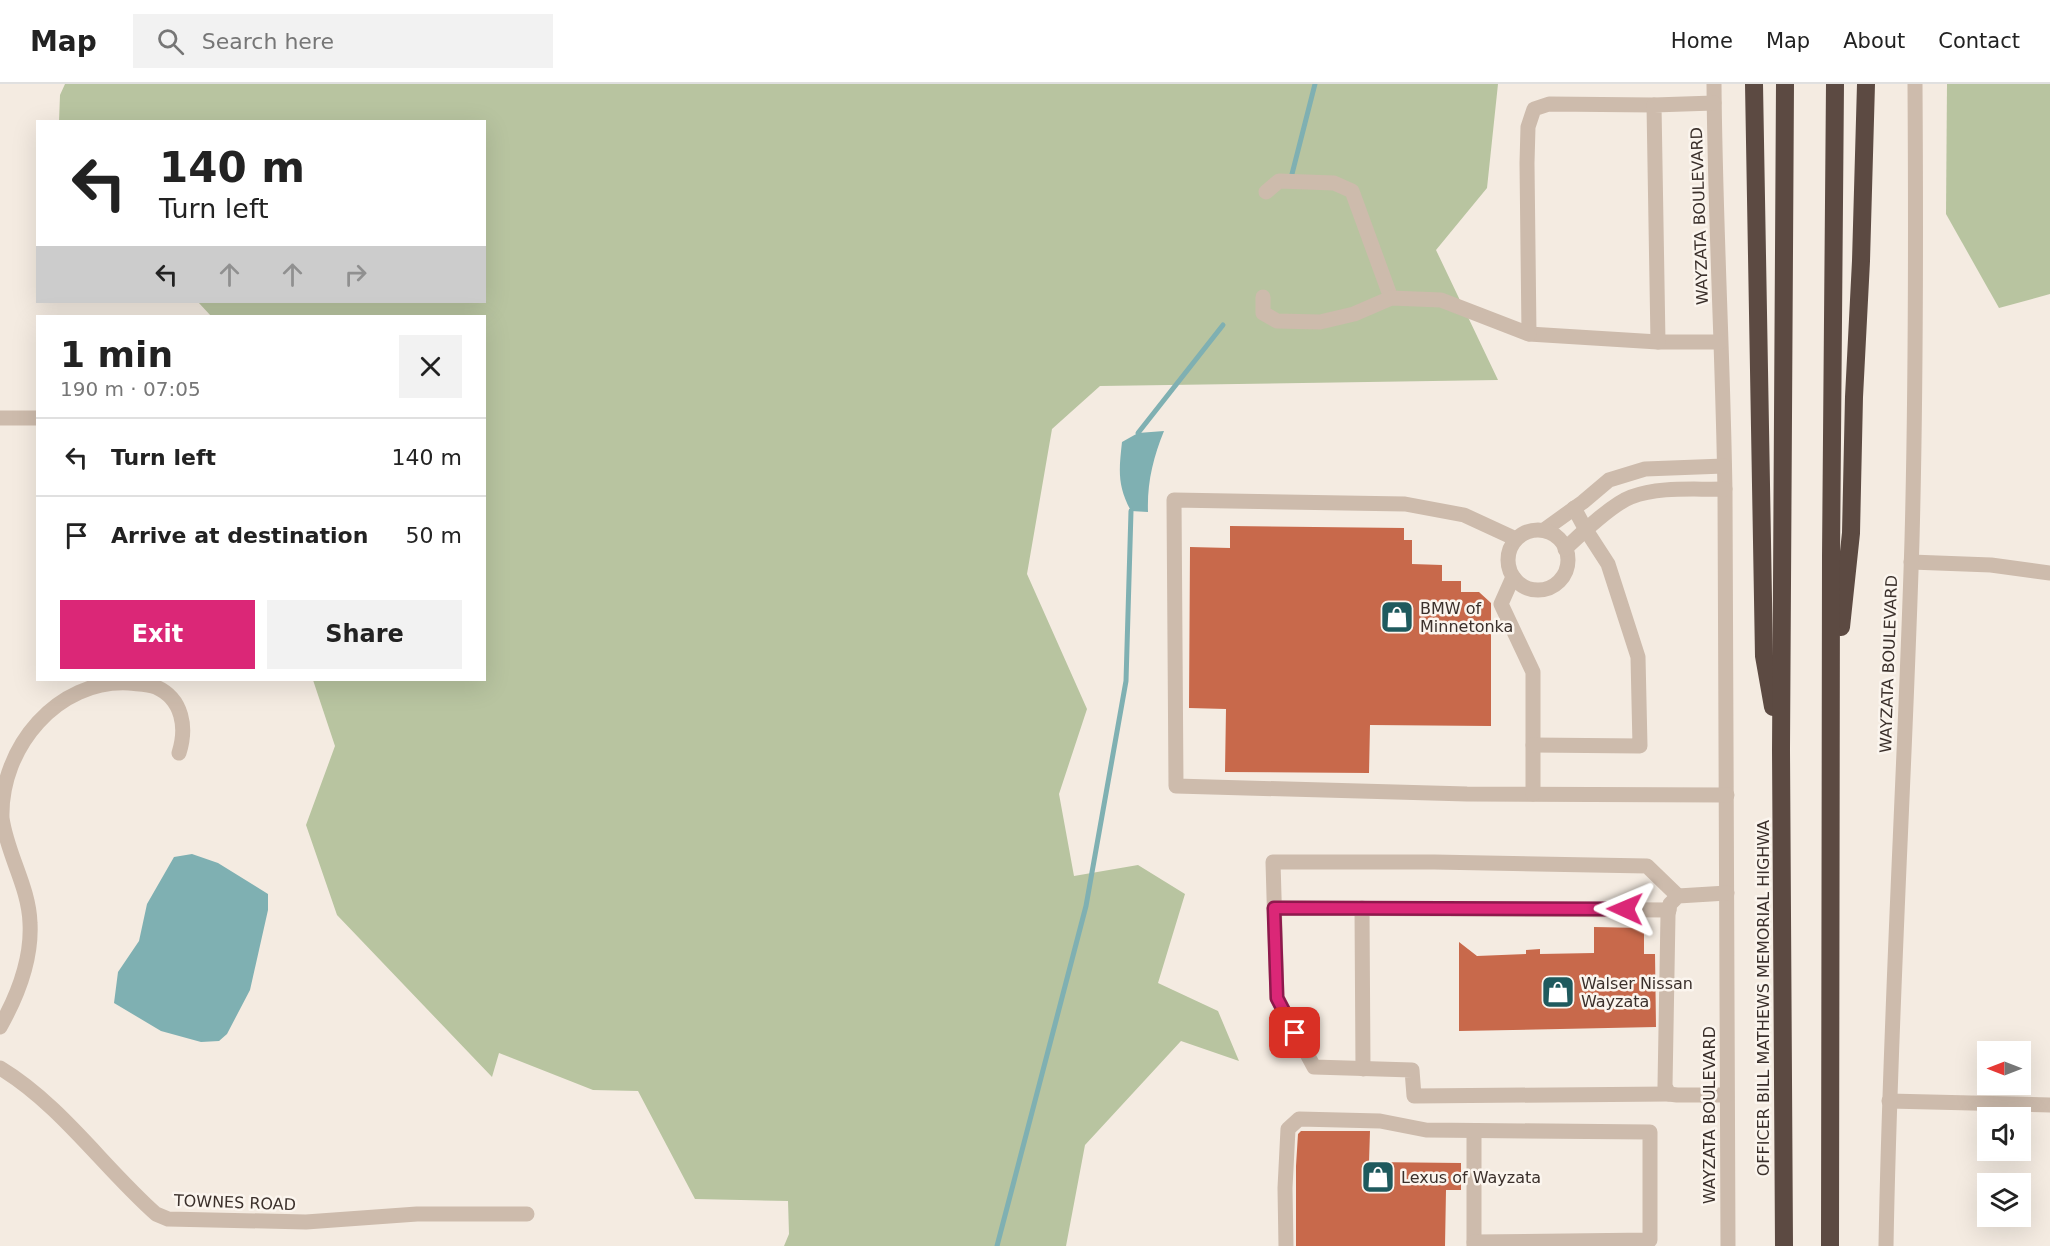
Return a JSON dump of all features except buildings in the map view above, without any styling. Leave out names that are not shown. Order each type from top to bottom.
[{"type":"highway","points":[[1754,84],[1764,656],[1781,750]]},
{"type":"highway","points":[[1781,750],[1785,84]]},
{"type":"highway","points":[[1830,1246],[1830,721],[1835,84]]},
{"type":"highway","points":[[1830,721],[1851,533],[1866,84]]},
{"type":"highway","name":"OFFICER BILL MATHEWS MEMORIAL HIGHWA","points":[[1781,750],[1784,1246]]},
{"type":"street","name":"WAYZATA BOULEVARD","points":[[1713,84],[1725,489],[1728,1246]]},
{"type":"street","name":"WAYZATA BOULEVARD","points":[[1886,1246],[1889,1101],[1911,562],[1915,349],[1915,84]]},
{"type":"street","points":[[1529,334],[1527,163],[1528,126],[1534,109],[1549,104],[1714,103]]},
{"type":"street","points":[[1654,105],[1658,342]]},
{"type":"street","points":[[1266,192],[1279,181],[1334,183],[1352,191],[1390,298]]},
{"type":"street","points":[[1263,297],[1263,313],[1277,321],[1320,322],[1354,314],[1390,298],[1441,300],[1529,334],[1658,342],[1720,342]]},
{"type":"street","points":[[0,418],[36,418]]},
{"type":"street","points":[[1544,531],[1609,480],[1646,469],[1724,466]]},
{"type":"street","points":[[1565,549],[1630,497],[1658,491],[1725,489]]},
{"type":"street","points":[[1516,539],[1464,515],[1405,504],[1174,500],[1176,786],[1533,794],[1727,795]]},
{"type":"street","points":[[1533,745],[1640,746],[1638,657],[1608,564],[1574,508]]},
{"type":"street","points":[[1534,530],[1544,531],[1554,534],[1561,541],[1568,559],[1562,577],[1555,584],[1537,590],[1519,584],[1508,568],[1508,557],[1510,547],[1524,533],[1534,530]]},
{"type":"street","points":[[1911,562],[1991,565],[2050,573]]},
{"type":"street","points":[[1513,577],[1501,604],[1533,672],[1533,794]]},
{"type":"street","points":[[0,1027],[14,1000],[30,948],[30,920],[25,892],[8,846],[2,816],[3,787],[11,759],[25,733],[44,712],[70,695],[97,686],[126,683],[155,686],[169,695],[178,708],[183,723],[183,739],[179,753]]},
{"type":"street","points":[[1678,896],[1647,866],[1273,862],[1277,998],[1314,1067],[1412,1070],[1414,1096],[1726,1095]]},
{"type":"street","points":[[1669,1094],[1665,1086],[1670,904],[1678,896],[1727,893]]},
{"type":"street","points":[[1274,908],[1669,910]]},
{"type":"street","points":[[1362,908],[1363,1069]]},
{"type":"street","name":"TOWNES ROAD","points":[[0,1068],[50,1107],[156,1214],[168,1219],[306,1222],[417,1214],[527,1214]]},
{"type":"street","points":[[1889,1101],[2050,1105]]},
{"type":"street","points":[[1286,1246],[1285,1188],[1288,1129],[1299,1119],[1380,1121],[1426,1130],[1650,1132],[1650,1240],[1474,1244],[1474,1131]]},
{"type":"green space","points":[[65,84],[1498,84],[1487,188],[1436,250],[1498,380],[1100,386],[1052,429],[1027,574],[1087,709],[1059,794],[1074,876],[1138,865],[1185,894],[1158,983],[1218,1011],[1239,1061],[1181,1041],[1085,1145],[1066,1246],[784,1246],[789,1234],[788,1201],[695,1199],[638,1091],[593,1090],[499,1053],[492,1077],[337,915],[306,825],[335,746],[313,681],[486,681],[486,315],[210,315],[199,303],[486,303],[486,120],[59,120],[60,95]]},
{"type":"green space","points":[[1947,84],[2050,84],[2050,294],[1999,308],[1946,214]]},
{"type":"water","points":[[1164,431],[1152,471],[1148,512],[1131,511],[1121,485],[1122,442],[1138,433]]},
{"type":"water","points":[[192,854],[218,863],[268,894],[268,910],[250,990],[227,1034],[219,1041],[201,1042],[161,1031],[114,1003],[118,972],[139,941],[147,904],[174,857]]},
{"type":"waterway","points":[[1292,174],[1315,84]]},
{"type":"waterway","points":[[1138,433],[1223,325]]},
{"type":"waterway","points":[[997,1246],[1086,906],[1126,681],[1131,511]]},
{"type":"place","name":"BMW of Minnetonka","points":[[1397,617]]},
{"type":"place","name":"Walser Nissan Wayzata","points":[[1558,992]]},
{"type":"place","name":"Lexus of Wayzata","points":[[1378,1177]]},
{"type":"route","points":[[1295,1033],[1277,998],[1274,908],[1625,909]]}]
